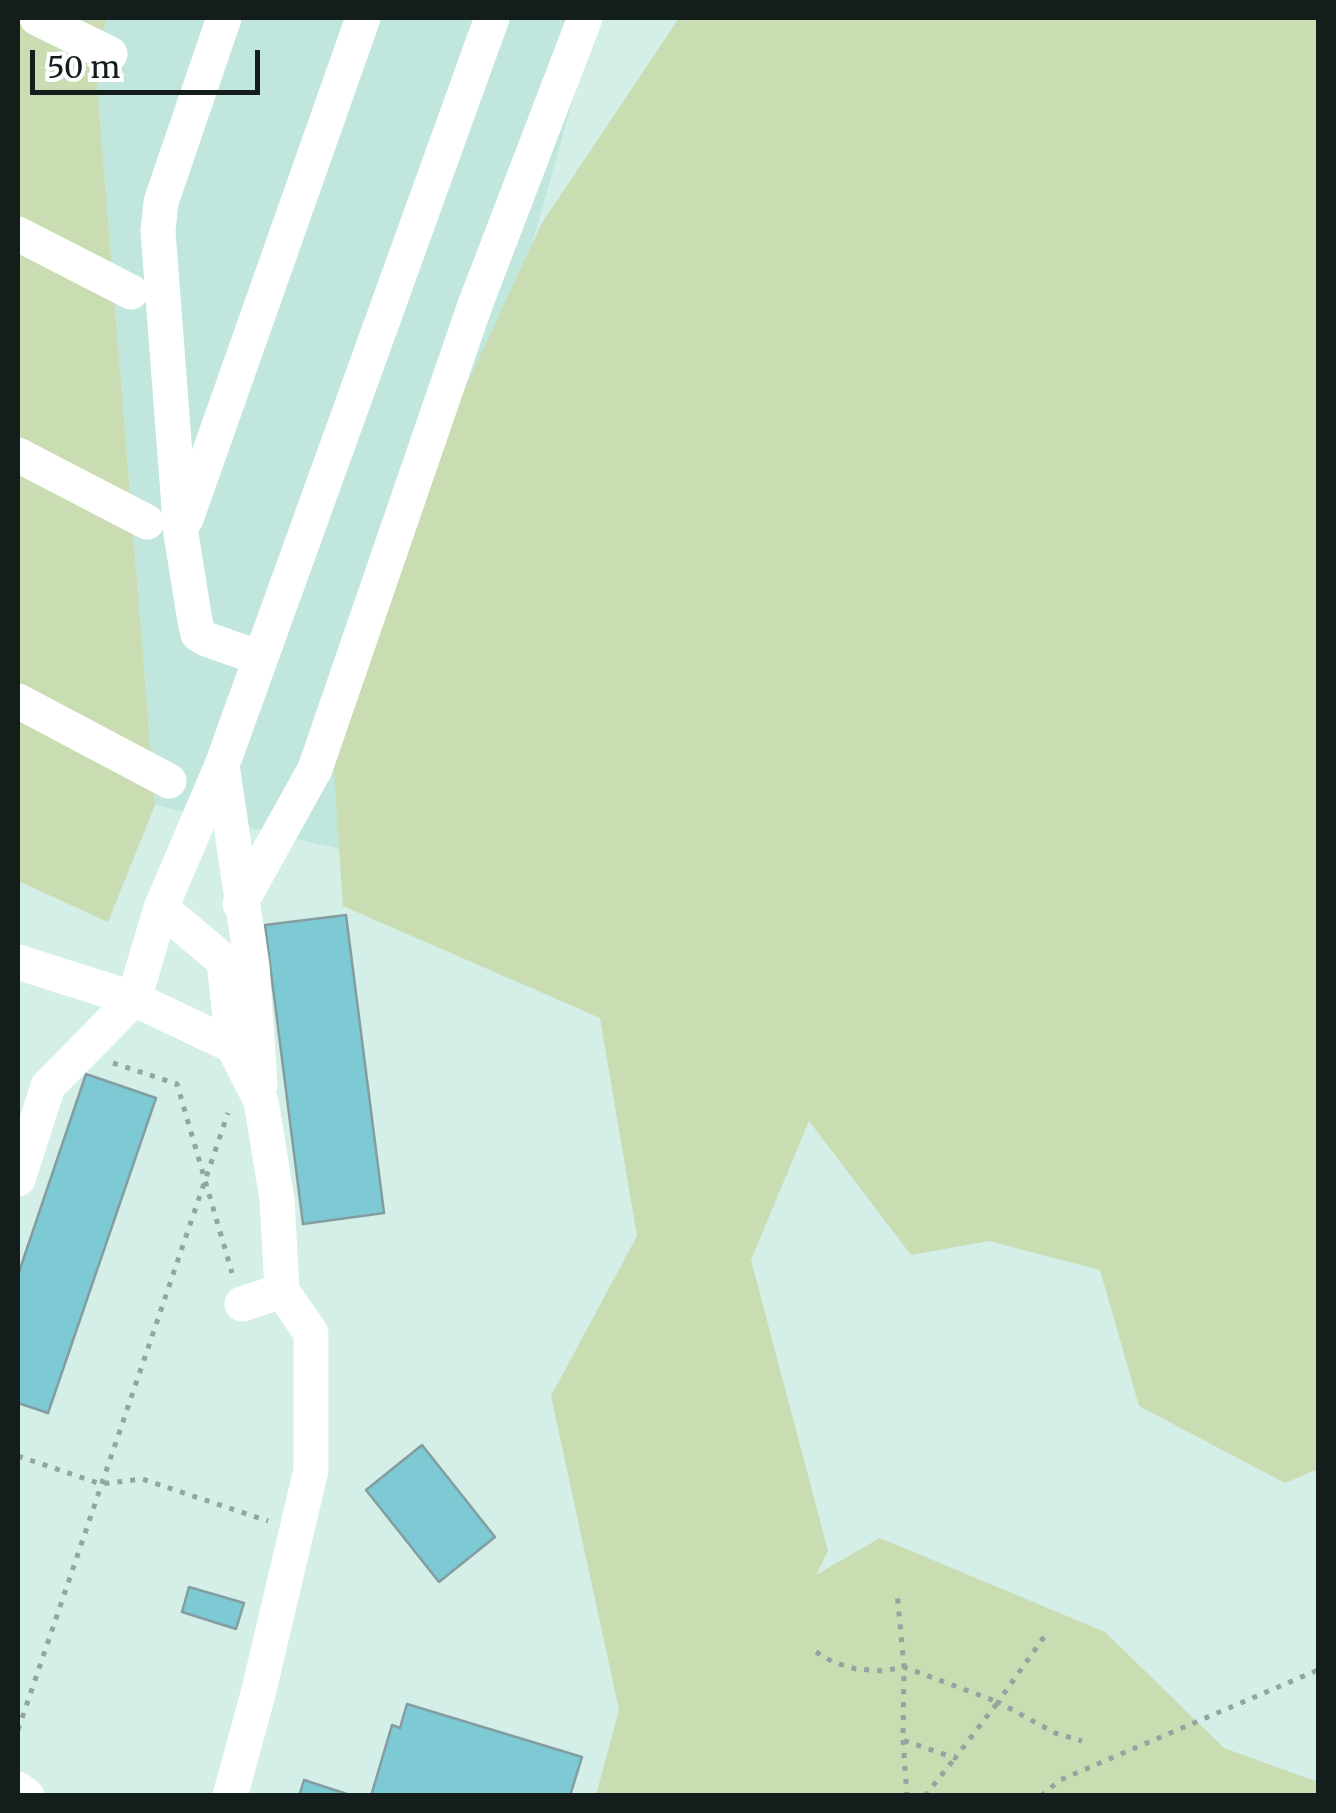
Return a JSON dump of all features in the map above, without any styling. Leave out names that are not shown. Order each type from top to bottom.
[{"type":"street","points":[[36,18],[110,54]]},
{"type":"street","points":[[224,18],[158,217],[181,534],[198,634],[260,658]]},
{"type":"street","points":[[181,534],[363,18]]},
{"type":"street","points":[[18,1179],[33,1088],[82,1052],[134,999],[161,908],[222,765],[492,18]]},
{"type":"street","points":[[240,904],[315,769],[476,305],[585,18]]},
{"type":"street","points":[[18,234],[131,292]]},
{"type":"street","points":[[18,454],[147,522]]},
{"type":"street","points":[[18,701],[169,781]]},
{"type":"street","points":[[222,765],[252,966],[261,1101],[277,1198],[282,1291],[310,1333],[311,1470],[230,1796]]},
{"type":"street","points":[[161,908],[224,960],[238,1056],[261,1101]]},
{"type":"street","points":[[18,962],[134,999],[238,1056]]},
{"type":"street","points":[[242,1304],[282,1291]]},
{"type":"street","points":[[18,1789],[27,1796]]},
{"type":"path","points":[[82,1052],[176,1084],[242,1304]]},
{"type":"path","points":[[18,1730],[238,1056]]},
{"type":"path","points":[[18,1456],[101,1484],[142,1479],[274,1522]]},
{"type":"path","points":[[897,1592],[908,1796]]},
{"type":"path","points":[[925,1796],[1044,1638]]},
{"type":"path","points":[[816,1652],[856,1669],[883,1671],[904,1667],[998,1702],[1055,1733],[1082,1741]]},
{"type":"path","points":[[1041,1796],[1060,1780],[1318,1670]]},
{"type":"path","points":[[903,1740],[955,1758]]},
{"type":"shaded area","points":[[18,18],[107,18],[95,59],[155,805],[108,922],[18,881]]},
{"type":"shaded area","points":[[107,18],[596,18],[360,854],[155,805],[95,59]]},
{"type":"shaded area","points":[[679,18],[1318,18],[1318,1469],[1285,1483],[1139,1406],[1100,1270],[989,1241],[911,1255],[809,1121],[751,1260],[828,1551],[816,1575],[880,1538],[1105,1632],[1224,1748],[1318,1782],[1318,1795],[596,1795],[619,1710],[551,1396],[637,1236],[600,1018],[343,906],[328,683],[542,223]]},
{"type":"building","points":[[346,915],[384,1213],[303,1224],[265,925]]},
{"type":"building","points":[[86,1074],[156,1098],[48,1413],[18,1403],[18,1275]]},
{"type":"building","points":[[422,1445],[495,1537],[439,1582],[366,1490]]},
{"type":"building","points":[[189,1587],[244,1603],[236,1629],[182,1612]]},
{"type":"building","points":[[407,1704],[582,1757],[570,1796],[371,1796],[392,1725],[400,1728]]},
{"type":"building","points":[[304,1780],[353,1796],[299,1796]]}]
